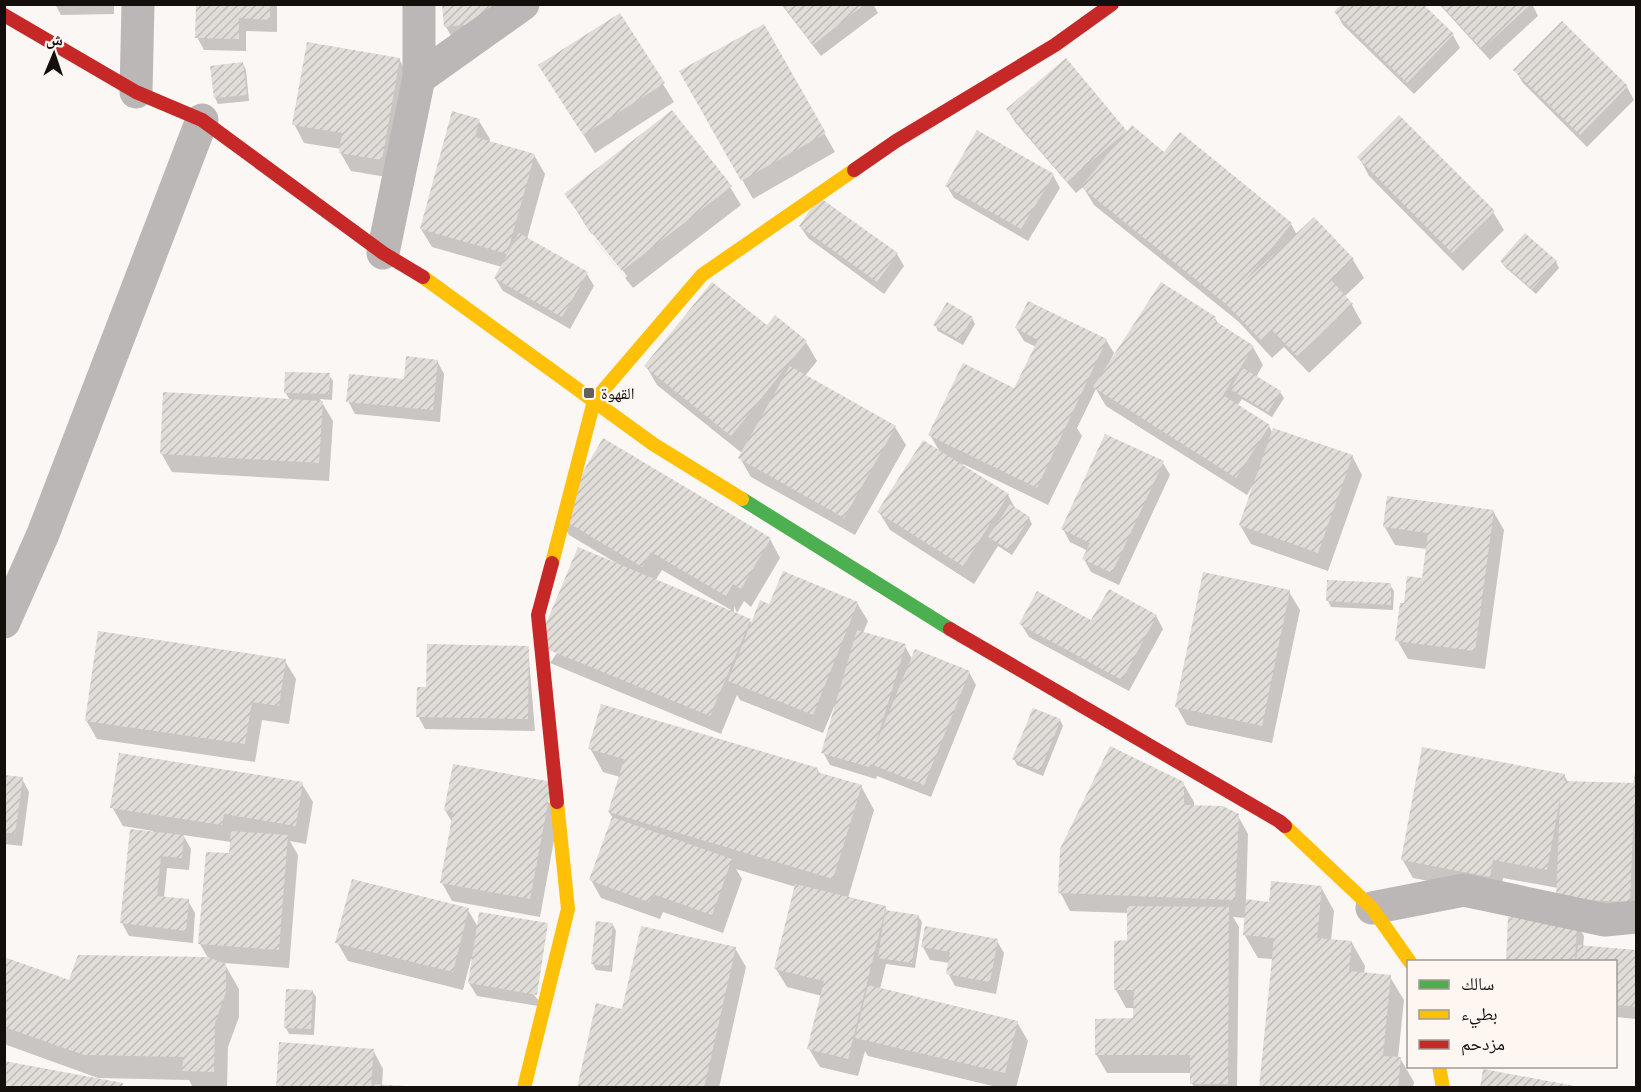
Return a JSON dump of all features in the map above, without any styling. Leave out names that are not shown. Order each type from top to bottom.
[{"type":"street","points":[[136,92],[138,4]]},
{"type":"street","points":[[383,253],[419,78],[418,4]]},
{"type":"street","points":[[419,78],[523,4]]},
{"type":"street","points":[[524,1088],[568,909],[538,615],[594,401],[702,275],[896,141],[1055,45],[1112,4]]},
{"type":"street","points":[[4,15],[136,92],[202,120],[383,253],[419,274],[653,444],[943,625],[1279,821],[1372,908],[1409,960]]},
{"type":"street","points":[[4,622],[43,534],[202,120]]},
{"type":"street","points":[[1372,908],[1464,890],[1605,920],[1636,918]]},
{"type":"street","points":[[1439,1068],[1443,1088]]},
{"type":"building","points":[[196,4],[270,4],[270,20],[239,18],[239,39],[195,38]]},
{"type":"building","points":[[442,4],[492,4],[494,22],[444,27]]},
{"type":"building","points":[[782,4],[865,4],[813,45]]},
{"type":"building","points":[[1342,4],[1423,4],[1454,34],[1407,83],[1334,12]]},
{"type":"building","points":[[1441,5],[1530,5],[1482,49]]},
{"type":"building","points":[[620,13],[665,83],[583,135],[538,65]]},
{"type":"building","points":[[1562,21],[1628,86],[1580,135],[1513,70]]},
{"type":"building","points":[[764,24],[826,133],[741,181],[679,71]]},
{"type":"building","points":[[307,42],[400,58],[382,160],[339,153],[342,133],[292,125]]},
{"type":"building","points":[[1066,58],[1127,131],[1132,125],[1164,152],[1180,132],[1292,223],[1245,281],[1314,217],[1354,259],[1331,280],[1353,304],[1297,356],[1272,330],[1261,340],[1226,304],[1081,187],[1126,132],[1067,182],[1006,109]]},
{"type":"building","points":[[243,62],[247,95],[214,98],[210,66]]},
{"type":"building","points":[[672,110],[732,186],[622,271],[564,194]]},
{"type":"building","points":[[452,111],[480,119],[475,137],[535,154],[507,254],[420,229]]},
{"type":"building","points":[[1399,115],[1495,211],[1452,253],[1357,157]]},
{"type":"building","points":[[977,130],[1054,174],[1021,229],[945,186]]},
{"type":"building","points":[[819,197],[898,253],[877,282],[799,226]]},
{"type":"building","points":[[519,233],[588,272],[562,317],[494,278]]},
{"type":"building","points":[[1525,233],[1557,261],[1532,289],[1500,261]]},
{"type":"building","points":[[712,282],[767,325],[775,315],[807,341],[731,436],[644,366]]},
{"type":"building","points":[[1161,282],[1216,317],[1214,320],[1254,346],[1223,395],[1270,425],[1236,478],[1093,387]]},
{"type":"building","points":[[1028,301],[1107,339],[1037,488],[928,435],[963,363],[1014,388],[1038,340],[1015,328]]},
{"type":"building","points":[[947,302],[973,317],[959,340],[933,325]]},
{"type":"building","points":[[406,356],[438,360],[433,410],[346,402],[349,374],[404,379]]},
{"type":"building","points":[[790,366],[896,426],[844,518],[738,458]]},
{"type":"building","points":[[1243,368],[1281,391],[1268,412],[1230,389]]},
{"type":"building","points":[[285,372],[330,373],[329,394],[284,393]]},
{"type":"building","points":[[163,392],[323,401],[319,463],[160,454]]},
{"type":"building","points":[[1273,428],[1353,455],[1318,553],[1239,525]]},
{"type":"building","points":[[1105,434],[1164,461],[1112,573],[1082,559],[1090,543],[1061,529]]},
{"type":"building","points":[[603,438],[771,538],[741,589],[733,584],[726,596],[651,552],[642,567],[557,516]]},
{"type":"building","points":[[923,440],[1009,494],[963,566],[877,512]]},
{"type":"building","points":[[1387,496],[1494,510],[1475,651],[1395,641],[1400,603],[1404,603],[1407,576],[1422,578],[1428,533],[1383,527]]},
{"type":"building","points":[[1010,504],[1030,517],[1009,550],[988,537]]},
{"type":"building","points":[[578,547],[751,619],[710,716],[537,645]]},
{"type":"building","points":[[783,571],[858,602],[813,715],[728,681],[760,600],[769,604]]},
{"type":"building","points":[[1203,572],[1290,590],[1262,726],[1175,707]]},
{"type":"building","points":[[1327,580],[1391,583],[1391,605],[1326,601]]},
{"type":"building","points":[[1109,589],[1157,615],[1122,680],[1019,624],[1037,591],[1091,620]]},
{"type":"building","points":[[857,630],[906,644],[875,746],[915,649],[970,671],[924,785],[870,764],[869,767],[821,753]]},
{"type":"building","points":[[98,631],[286,659],[279,706],[252,702],[245,744],[85,721]]},
{"type":"building","points":[[427,644],[529,646],[528,719],[416,717],[417,687],[426,687]]},
{"type":"building","points":[[601,704],[818,768],[817,772],[862,785],[833,879],[608,812],[624,759],[588,749]]},
{"type":"building","points":[[1033,708],[1061,719],[1040,771],[1012,759]]},
{"type":"building","points":[[1110,746],[1184,782],[1184,805],[1223,806],[1239,814],[1235,900],[1058,893],[1060,849]]},
{"type":"building","points":[[1422,747],[1565,774],[1564,781],[1633,783],[1636,769],[1630,902],[1556,899],[1560,799],[1547,870],[1493,860],[1490,877],[1401,860]]},
{"type":"building","points":[[119,753],[303,782],[296,826],[224,814],[222,825],[110,808]]},
{"type":"building","points":[[453,764],[552,782],[530,899],[440,883],[453,812],[444,810]]},
{"type":"building","points":[[4,775],[23,777],[15,834],[4,832]]},
{"type":"building","points":[[612,817],[732,859],[712,915],[653,894],[649,902],[589,880]]},
{"type":"building","points":[[130,829],[184,835],[182,858],[161,856],[157,896],[189,899],[186,931],[120,923]]},
{"type":"building","points":[[231,831],[288,835],[279,950],[198,944],[206,852],[229,853]]},
{"type":"building","points":[[352,879],[469,908],[453,972],[335,943]]},
{"type":"building","points":[[1271,881],[1322,886],[1317,938],[1352,941],[1349,971],[1391,975],[1383,1056],[1401,1057],[1398,1088],[1259,1088],[1274,938],[1243,935],[1246,899],[1269,902]]},
{"type":"building","points":[[795,884],[886,906],[848,1059],[807,1049],[824,981],[774,969]]},
{"type":"building","points":[[1127,906],[1229,907],[1228,1084],[1190,1084],[1190,1055],[1095,1055],[1095,1019],[1133,1018],[1134,990],[1114,990],[1114,941],[1127,940]]},
{"type":"building","points":[[885,910],[919,915],[912,963],[878,958]]},
{"type":"building","points":[[479,912],[548,923],[537,995],[468,983]]},
{"type":"building","points":[[1508,917],[1577,921],[1575,960],[1506,960]]},
{"type":"building","points":[[596,921],[613,923],[609,966],[591,964]]},
{"type":"building","points":[[641,926],[736,947],[704,1088],[577,1088],[596,1003],[622,1009]]},
{"type":"building","points":[[925,926],[998,939],[990,982],[946,974],[950,952],[921,947]]},
{"type":"building","points":[[1578,945],[1636,950],[1636,1007],[1617,1005],[1617,960],[1576,960]]},
{"type":"building","points":[[78,955],[208,957],[226,964],[226,992],[215,1023],[214,1072],[182,1071],[183,1057],[84,1055],[4,1027],[4,957],[69,980]]},
{"type":"building","points":[[868,985],[1018,1021],[1005,1073],[855,1038]]},
{"type":"building","points":[[286,989],[313,990],[311,1029],[284,1028]]},
{"type":"building","points":[[279,1042],[374,1049],[371,1084],[406,1086],[406,1088],[276,1088]]},
{"type":"building","points":[[4,1061],[123,1083],[122,1088],[4,1088]]},
{"type":"building","points":[[1483,1069],[1575,1086],[1575,1088],[1480,1088]]},
{"type":"traffic: fast","points":[[742,499],[950,629]]},
{"type":"traffic: slow","points":[[552,563],[594,401],[702,275],[854,170]]},
{"type":"traffic: slow","points":[[423,277],[653,444],[742,499]]},
{"type":"traffic: slow","points":[[524,1088],[568,909],[557,802]]},
{"type":"traffic: slow","points":[[1285,826],[1372,908],[1409,960]]},
{"type":"traffic: slow","points":[[1439,1068],[1443,1088]]},
{"type":"traffic: jam","points":[[854,170],[896,141],[1055,45],[1112,4]]},
{"type":"traffic: jam","points":[[4,15],[136,92],[202,120],[383,253],[423,277]]},
{"type":"traffic: jam","points":[[552,563],[538,615],[557,802]]},
{"type":"traffic: jam","points":[[950,629],[1285,826]]},
{"type":"place","name":"القهوة","points":[[589,393]]}]
